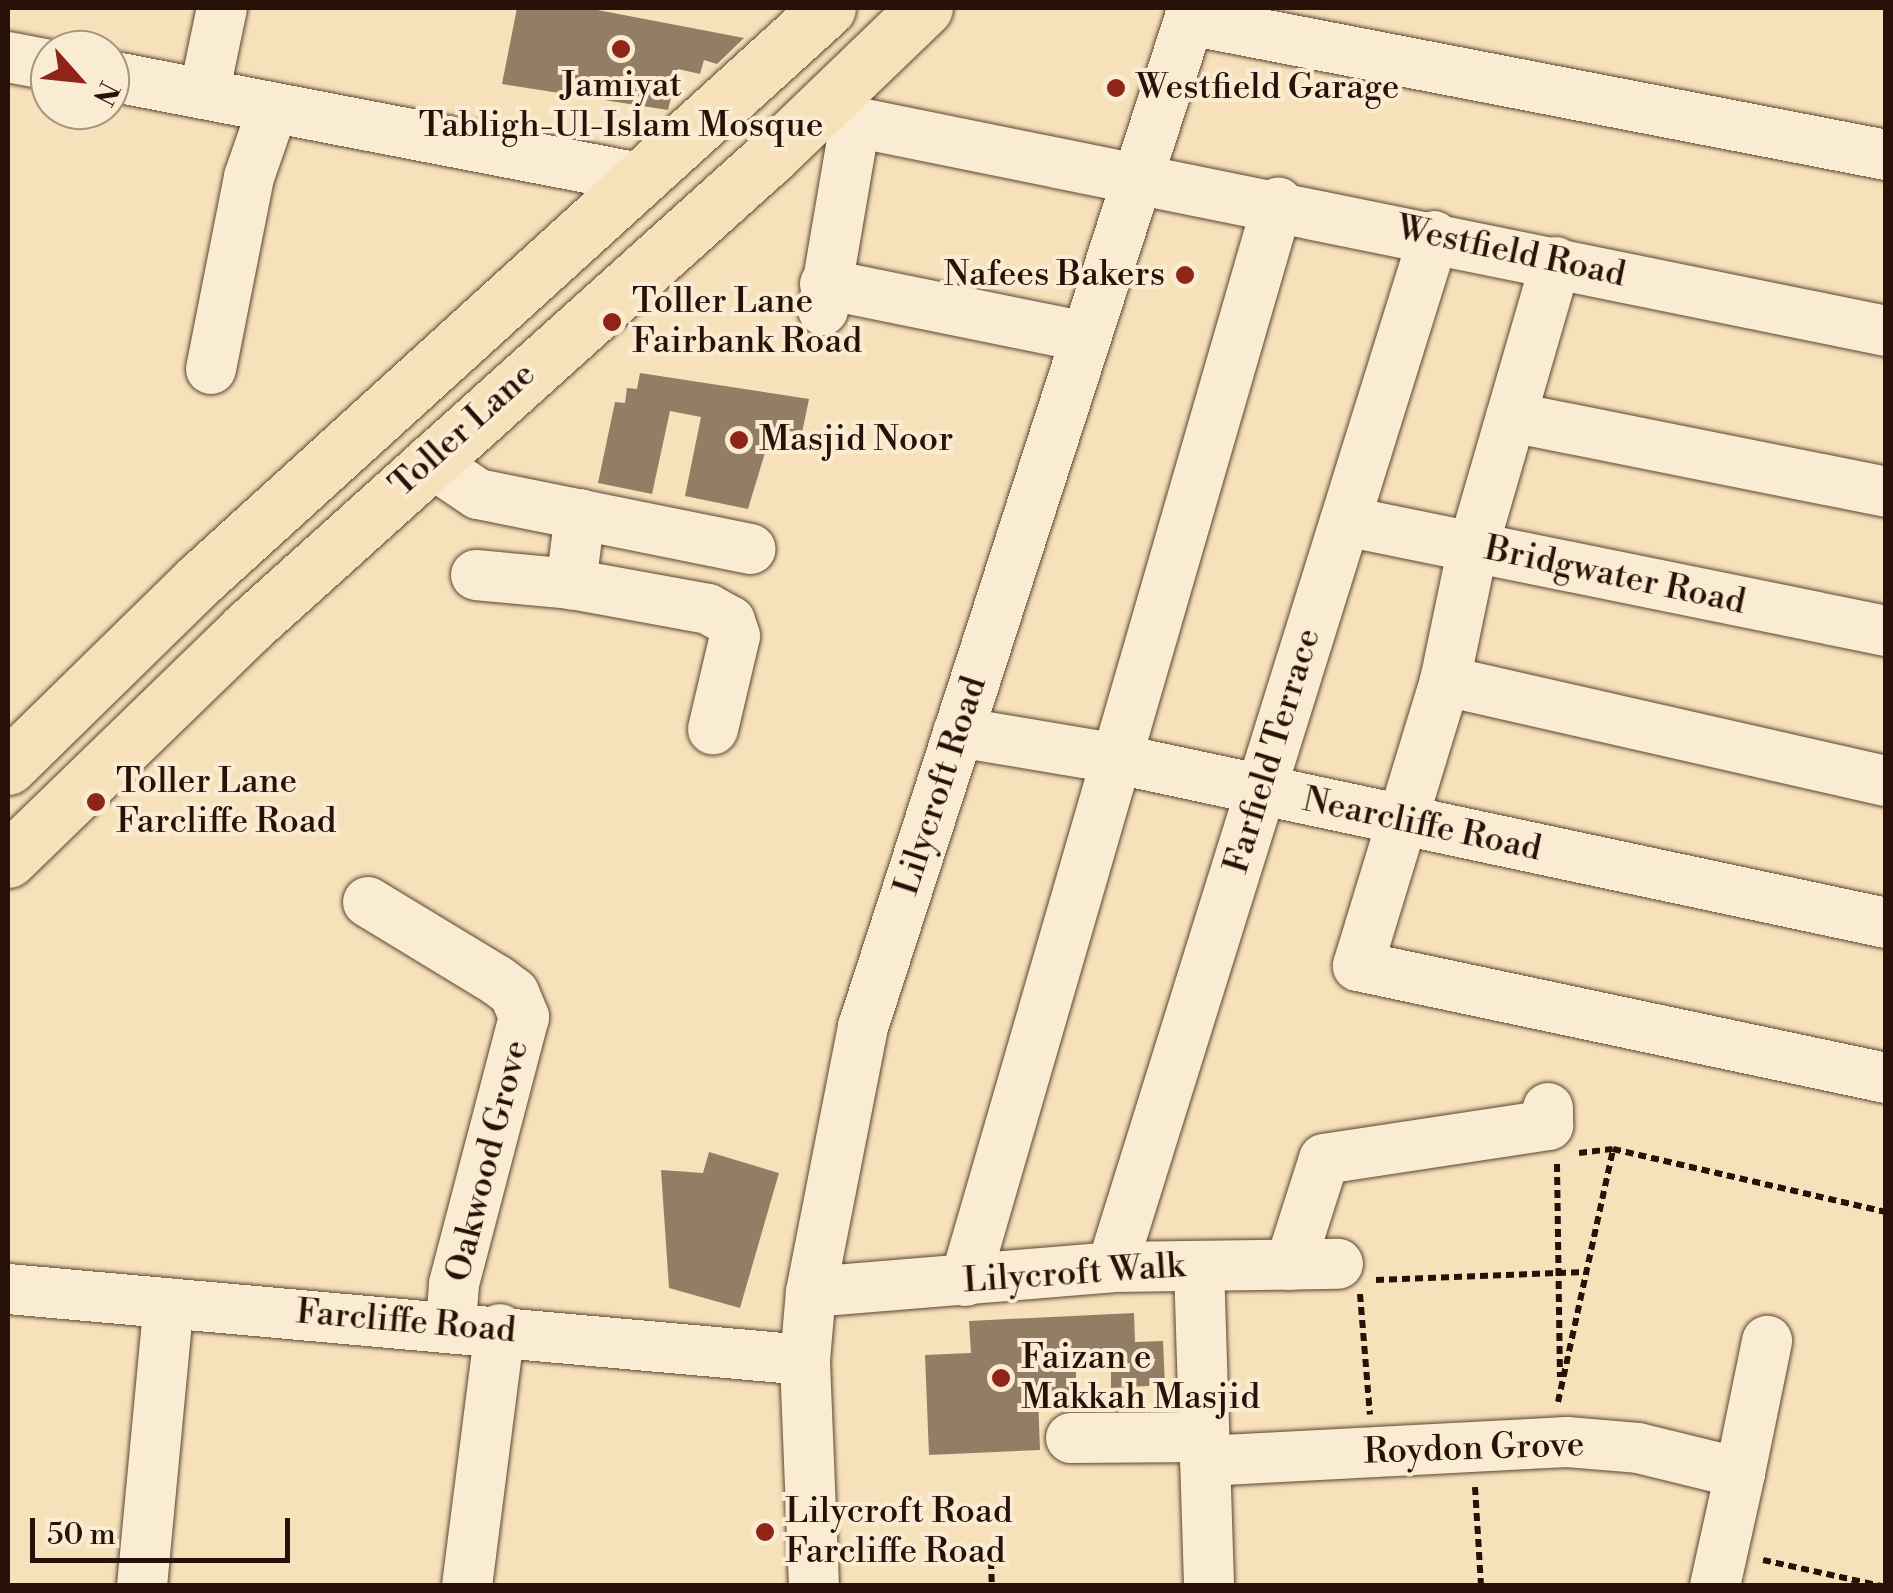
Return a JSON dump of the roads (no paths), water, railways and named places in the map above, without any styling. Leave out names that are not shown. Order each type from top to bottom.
[{"type":"main road","name":"Toller Lane","points":[[8,767],[198,580],[634,178],[828,8]]},
{"type":"main road","name":"Toller Lane","points":[[8,860],[246,629],[429,461],[693,225],[841,113],[925,8]]},
{"type":"main road","points":[[634,178],[693,225]]},
{"type":"main road","points":[[380,413],[429,461]]},
{"type":"main road","points":[[198,580],[246,629]]},
{"type":"street","points":[[204,94],[222,8]]},
{"type":"street","points":[[1191,14],[1886,154]]},
{"type":"street","name":"Lilycroft Road","points":[[814,1586],[805,1360],[810,1292],[862,1027],[1191,14]]},
{"type":"street","points":[[130,80],[634,178]]},
{"type":"street","points":[[212,369],[250,177],[273,108]]},
{"type":"street","points":[[841,113],[824,297],[1086,337]]},
{"type":"street","name":"Westfield Road","points":[[841,113],[1886,331]]},
{"type":"street","points":[[965,1281],[1113,758],[1278,203]]},
{"type":"street","name":"Farfield Terrace","points":[[1112,1266],[1434,236]]},
{"type":"street","points":[[1556,262],[1473,547],[1445,681],[1358,966],[1886,1078]]},
{"type":"street","points":[[1511,417],[1886,492]]},
{"type":"street","points":[[429,461],[478,494],[751,549]]},
{"type":"street","points":[[571,584],[580,514]]},
{"type":"street","name":"Bridgwater Road","points":[[1344,521],[1886,631]]},
{"type":"street","points":[[476,575],[571,584],[708,608],[730,620],[735,636],[713,730]]},
{"type":"street","points":[[1445,681],[1886,782]]},
{"type":"street","name":"Nearcliffe Road","points":[[958,732],[1113,758],[1886,923]]},
{"type":"street","name":"Oakwood Grove","points":[[368,902],[498,981],[522,1004],[521,1037],[454,1284],[475,1326]]},
{"type":"street","points":[[1290,1265],[1324,1159],[1551,1129]]},
{"type":"street","name":"Lilycroft Walk","points":[[810,1292],[1112,1266],[1290,1265],[1344,1272]]},
{"type":"street","points":[[1199,1266],[1209,1586]]},
{"type":"street","name":"Farcliffe Road","points":[[8,1288],[475,1326],[805,1360]]},
{"type":"street","points":[[142,1586],[169,1303]]},
{"type":"street","points":[[467,1586],[475,1326]]},
{"type":"street","points":[[1719,1568],[1767,1340]]},
{"type":"street","name":"Roydon Grove","points":[[1071,1438],[1204,1449],[1372,1452],[1550,1443],[1638,1448],[1740,1473]]},
{"type":"place","name":"Jamiyat Tabligh-Ul-Islam Mosque","points":[[621,49]]},
{"type":"place","name":"Westfield Garage","points":[[1116,88]]},
{"type":"place","name":"Nafees Bakers","points":[[1185,275]]},
{"type":"place","name":"Toller Lane Fairbank Road","points":[[612,322]]},
{"type":"place","name":"Masjid Noor","points":[[739,440]]},
{"type":"place","name":"Toller Lane Farcliffe Road","points":[[96,802]]},
{"type":"place","name":"Faizan e Makkah Masjid","points":[[1001,1378]]},
{"type":"place","name":"Lilycroft Road Farcliffe Road","points":[[765,1532]]}]
